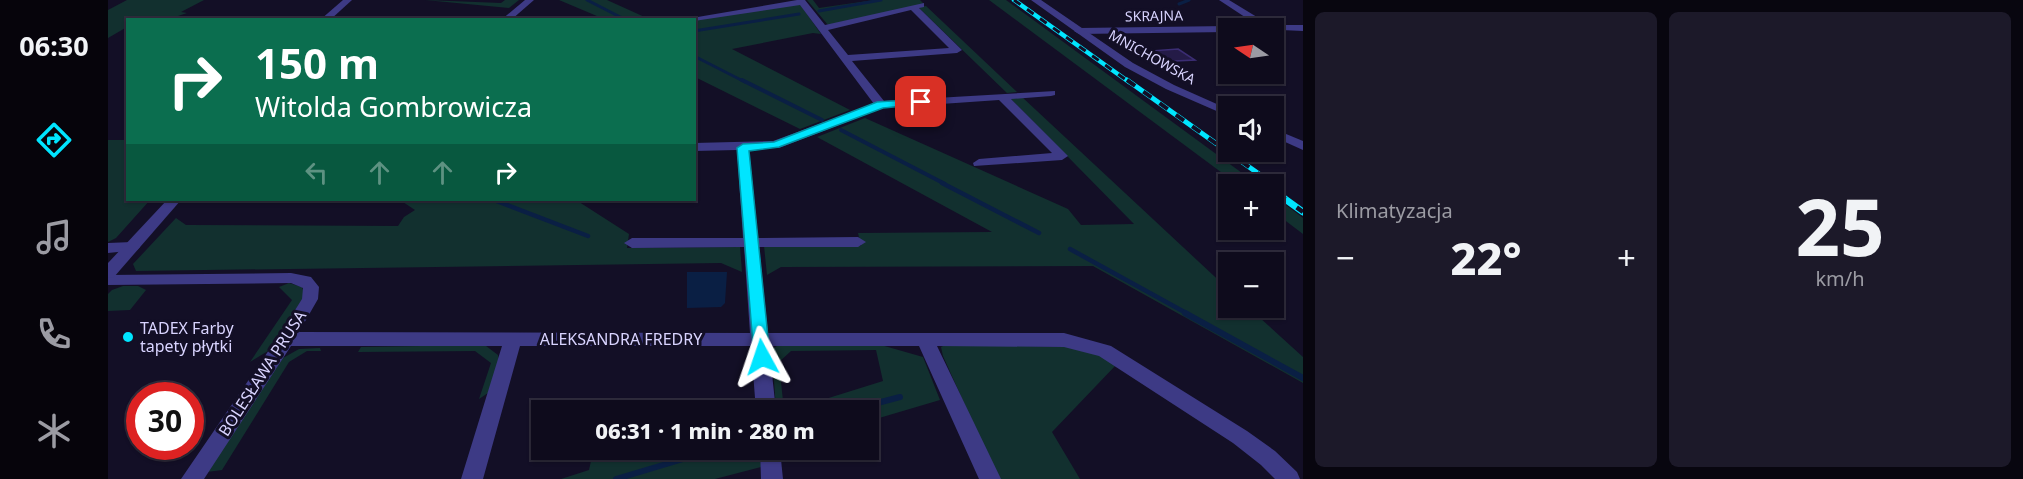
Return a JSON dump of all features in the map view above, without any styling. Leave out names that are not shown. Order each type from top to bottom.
[{"type":"street","points":[[326,18],[348,0]]},
{"type":"street","points":[[508,18],[530,0]]},
{"type":"street","name":"MNICHOWSKA","points":[[1035,0],[1147,75],[1218,108]]},
{"type":"street","points":[[1223,0],[1252,18]]},
{"type":"street","points":[[696,18],[802,1],[881,105]]},
{"type":"street","points":[[824,28],[917,6],[957,50],[847,58]]},
{"type":"street","name":"SKRAJNA","points":[[1079,31],[1218,28]]},
{"type":"street","points":[[1284,28],[1303,28]]},
{"type":"street","points":[[696,147],[743,148],[776,145],[881,105],[1051,93]]},
{"type":"street","points":[[979,163],[1062,156],[1001,96]]},
{"type":"street","points":[[1284,137],[1303,146]]},
{"type":"street","points":[[743,148],[765,400]]},
{"type":"street","points":[[108,273],[173,201]]},
{"type":"street","points":[[632,243],[858,242]]},
{"type":"street","points":[[108,248],[132,247]]},
{"type":"street","name":"BOLESŁAWA PRUSA","points":[[108,280],[291,278],[305,281],[311,287],[310,299],[286,339],[192,479]]},
{"type":"street","name":"ALEKSANDRA FREDRY","points":[[286,339],[1064,340],[1105,351],[1240,437],[1268,458],[1289,479]]},
{"type":"street","points":[[472,479],[513,339]]},
{"type":"street","points":[[925,339],[990,479]]},
{"type":"street","points":[[771,460],[772,479]]},
{"type":"green space","points":[[127,0],[204,0],[181,12],[187,13],[172,18],[126,18],[126,28],[108,38],[108,10]]},
{"type":"green space","points":[[425,0],[501,3],[505,0],[519,0],[509,8]]},
{"type":"green space","points":[[559,0],[607,0],[647,18],[602,18]]},
{"type":"green space","points":[[807,0],[813,0],[819,8],[874,0],[920,0],[924,4],[828,25]]},
{"type":"green space","points":[[989,0],[1006,0],[1218,155],[1218,162],[1227,162],[1243,174],[1224,174]]},
{"type":"green space","points":[[800,4],[821,34],[813,33],[732,49],[850,110],[800,129],[696,77],[696,20]]},
{"type":"green space","points":[[926,6],[1017,92],[1007,93],[918,7]]},
{"type":"green space","points":[[1022,97],[1218,280],[1218,318],[1260,318],[1303,357],[1303,383],[1093,266],[781,267],[767,275],[764,246],[861,246],[858,233],[992,232],[817,137],[865,118],[1068,209],[1081,225],[1134,224],[1010,98]]},
{"type":"green space","points":[[108,140],[126,140],[126,201],[149,201],[116,238],[108,242]]},
{"type":"green space","points":[[402,201],[578,201],[629,234],[627,248],[740,247],[742,272],[721,263],[136,271],[133,264],[176,218],[186,225],[398,226],[404,217],[415,210]]},
{"type":"green space","points":[[1284,204],[1303,218],[1303,234],[1284,220]]},
{"type":"green space","points":[[289,283],[302,287],[304,293],[302,300],[268,351],[250,362],[292,300],[279,287]]},
{"type":"green space","points":[[123,286],[138,286],[146,290],[130,310],[108,311],[108,294]]},
{"type":"green space","points":[[874,343],[923,357],[940,400],[879,418],[879,400],[822,400],[883,381],[876,350],[791,351],[779,362],[783,400],[775,400],[772,349],[777,346]]},
{"type":"green space","points":[[947,344],[1069,347],[1095,352],[1116,365],[1052,432],[1080,479],[998,479],[943,356],[941,347]]},
{"type":"green space","points":[[486,346],[498,355],[499,360],[488,393],[479,399],[491,363],[475,351],[358,352],[361,347]]},
{"type":"green space","points":[[320,348],[321,351],[307,351],[289,362],[222,470],[207,472],[283,358],[299,349]]},
{"type":"green space","points":[[761,460],[761,467],[715,479],[561,479],[589,470],[591,461]]},
{"type":"water","points":[[687,272],[727,272],[725,303],[721,307],[687,308]]},
{"type":"building","points":[[1178,49],[1195,60],[1152,62],[1137,52]]},
{"type":"waterway","points":[[587,0],[622,18]]},
{"type":"waterway","points":[[819,11],[881,0]]},
{"type":"waterway","points":[[1179,4],[1189,0]]},
{"type":"waterway","points":[[696,31],[799,14]]},
{"type":"waterway","points":[[696,57],[745,82]]},
{"type":"waterway","points":[[742,80],[822,120]]},
{"type":"waterway","points":[[841,130],[945,184]]},
{"type":"waterway","points":[[942,183],[1039,233]]},
{"type":"waterway","points":[[497,201],[588,236]]},
{"type":"waterway","points":[[1070,249],[1188,314]]},
{"type":"waterway","points":[[1185,313],[1303,378]]},
{"type":"waterway","points":[[879,403],[900,397]]},
{"type":"waterway","points":[[616,479],[680,460]]},
{"type":"railway","points":[[1014,0],[1129,82]]},
{"type":"railway","points":[[1127,80],[1259,174]]},
{"type":"railway","points":[[1284,198],[1303,212]]},
{"type":"place","name":"TADEX Farby tapety płytki","points":[[128,337]]},
{"type":"route","points":[[762,357],[743,148],[776,145],[881,105],[921,102]]}]
